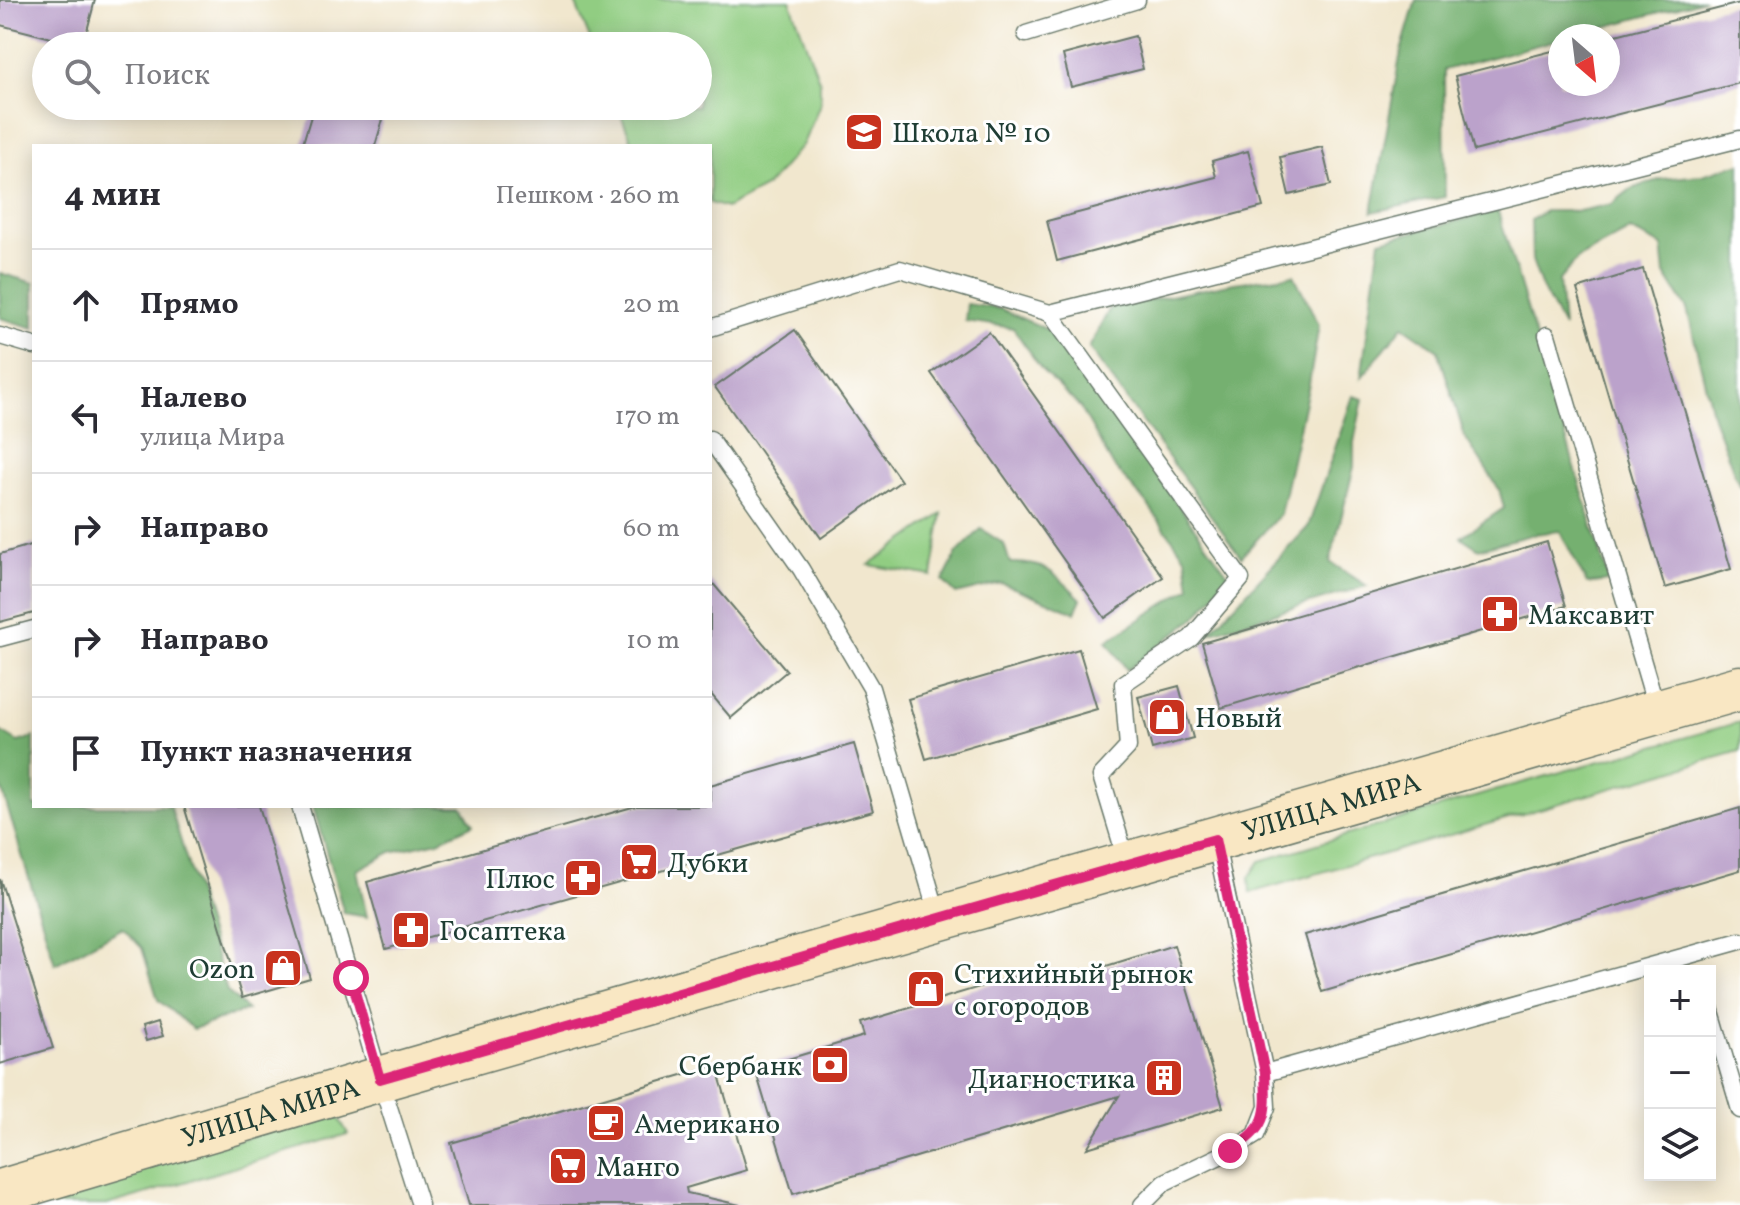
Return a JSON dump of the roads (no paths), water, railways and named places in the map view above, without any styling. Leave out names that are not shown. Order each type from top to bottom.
[{"type":"street","name":"УЛИЦА МИРА","points":[[1,1187],[1740,688]]},
{"type":"lane","points":[[1026,34],[1137,0]]},
{"type":"lane","points":[[712,327],[900,269],[1050,313],[1740,139]]},
{"type":"lane","points":[[1050,313],[1241,579],[1191,638],[1123,684],[1128,747],[1101,776],[1128,864]]},
{"type":"lane","points":[[1547,335],[1658,712]]},
{"type":"lane","points":[[0,336],[32,345]]},
{"type":"lane","points":[[712,442],[801,569],[871,688],[939,920]]},
{"type":"lane","points":[[0,638],[32,630]]},
{"type":"lane","points":[[301,808],[420,1205]]},
{"type":"lane","points":[[1142,1205],[1165,1182],[1256,1135],[1267,1107],[1265,1073],[1215,839]]},
{"type":"lane","points":[[1265,1073],[1740,941]]},
{"type":"lane","points":[[1694,953],[1697,965]]},
{"type":"lane","points":[[1716,1028],[1740,1110]]},
{"type":"place","name":"Школа № 10","points":[[864,132]]},
{"type":"place","name":"Максавит","points":[[1500,614]]},
{"type":"place","name":"Новый","points":[[1167,717]]},
{"type":"place","name":"Дубки","points":[[639,862]]},
{"type":"place","name":"Плюс","points":[[583,878]]},
{"type":"place","name":"Госаптека","points":[[411,930]]},
{"type":"place","name":"Ozon","points":[[283,968]]},
{"type":"place","name":"Стихийный рынок с огородов","points":[[926,989]]},
{"type":"place","name":"Сбербанк","points":[[830,1065]]},
{"type":"place","name":"Диагностика","points":[[1164,1078]]},
{"type":"place","name":"Американо","points":[[606,1123]]},
{"type":"place","name":"Манго","points":[[568,1166]]}]
